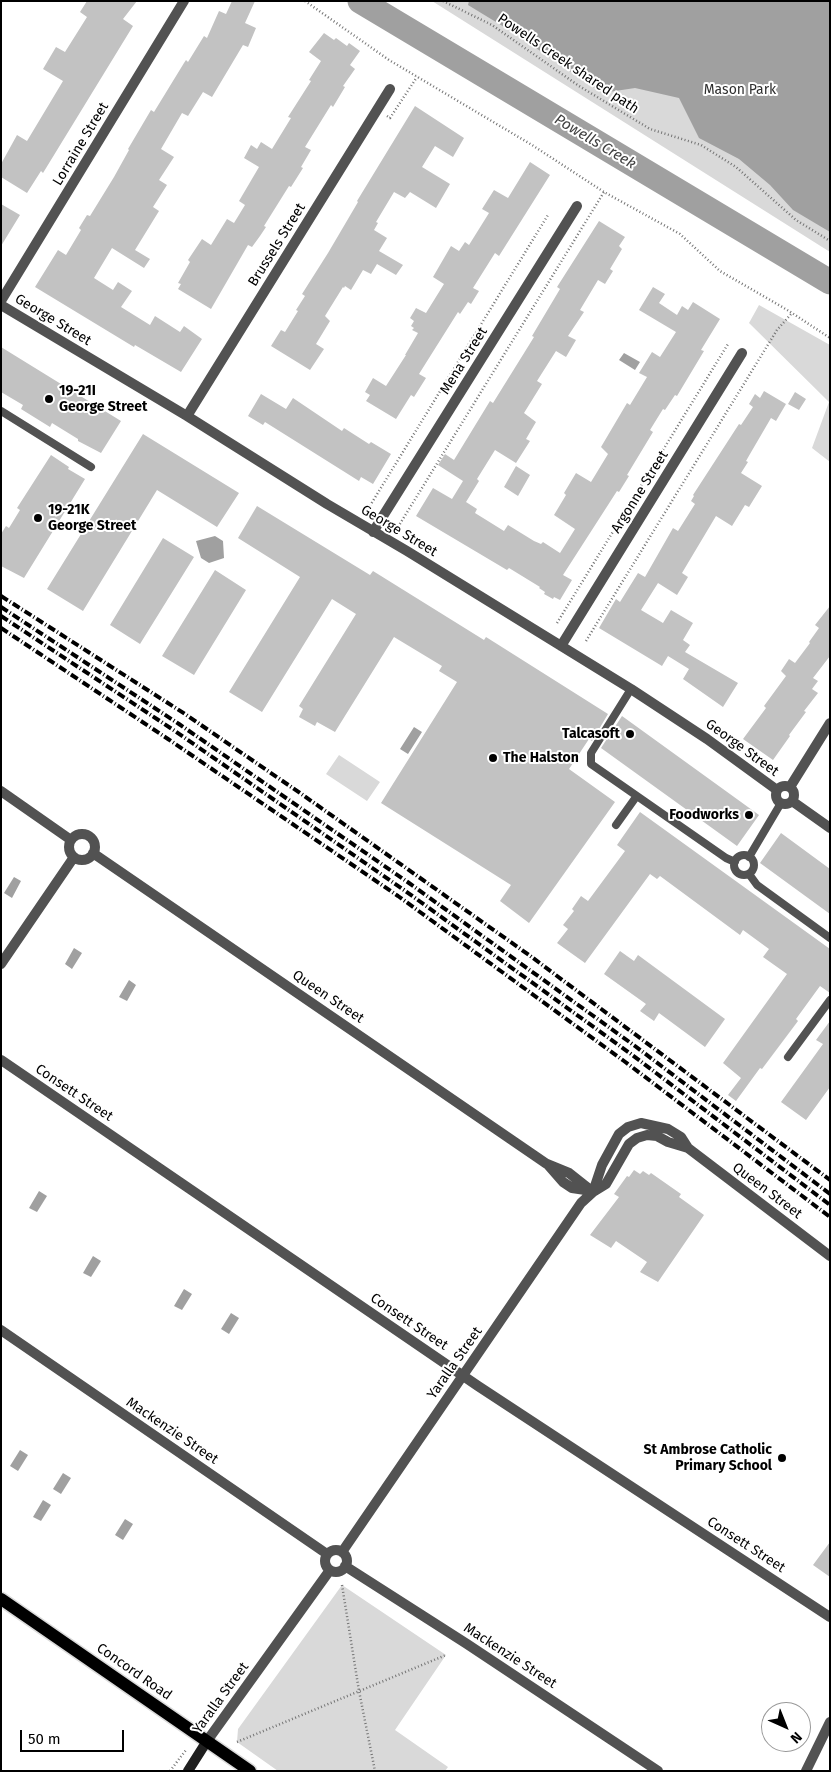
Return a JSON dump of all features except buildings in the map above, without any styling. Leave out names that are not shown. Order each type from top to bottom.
[{"type":"main road","name":"Concord Road","points":[[1,1599],[250,1771]]},
{"type":"street","name":"Lorraine Street","points":[[1,303],[184,1]]},
{"type":"street","name":"Brussels Street","points":[[187,416],[390,88]]},
{"type":"street","name":"Mena Street","points":[[373,532],[577,206]]},
{"type":"street","name":"George Street","points":[[1,303],[631,689],[707,739],[777,790]]},
{"type":"street","name":"Argonne Street","points":[[561,646],[742,353]]},
{"type":"street","points":[[790,786],[830,723]]},
{"type":"street","points":[[782,786],[790,786],[794,793],[792,800],[788,804],[781,803],[776,798],[777,790],[782,786]]},
{"type":"street","points":[[1,791],[71,840]]},
{"type":"street","points":[[792,800],[830,828]]},
{"type":"street","points":[[82,834],[90,837],[94,844],[92,856],[85,860],[71,855],[69,847],[71,840],[82,834]]},
{"type":"street","name":"Queen Street","points":[[94,852],[548,1164],[563,1182],[572,1188],[593,1192],[606,1155],[619,1134],[628,1127],[641,1124],[668,1129],[681,1137],[688,1148],[830,1256]]},
{"type":"street","points":[[1,964],[74,857]]},
{"type":"street","name":"Consett Street","points":[[1,1060],[462,1375],[830,1617]]},
{"type":"street","name":"Yaralla Street","points":[[342,1552],[581,1203],[593,1192]]},
{"type":"street","name":"Mackenzie Street","points":[[1,1330],[327,1554]]},
{"type":"street","points":[[335,1550],[342,1552],[347,1558],[345,1566],[338,1571],[330,1570],[325,1563],[327,1554],[335,1550]]},
{"type":"street","name":"Mackenzie Street","points":[[345,1566],[467,1644],[658,1771]]},
{"type":"street","name":"Yaralla Street","points":[[188,1771],[207,1741],[330,1570]]},
{"type":"street","points":[[806,1771],[830,1722]]},
{"type":"lane","points":[[1,411],[91,467]]},
{"type":"lane","points":[[631,689],[591,753],[591,764],[636,797],[734,862]]},
{"type":"lane","points":[[616,825],[636,797]]},
{"type":"lane","points":[[749,857],[781,803]]},
{"type":"lane","points":[[740,856],[749,857],[753,862],[753,869],[749,874],[744,875],[737,872],[734,862],[740,856]]},
{"type":"lane","points":[[749,874],[757,885],[830,938]]},
{"type":"lane","points":[[788,1057],[830,1000]]},
{"type":"path","points":[[305,1],[389,60],[532,145],[604,192],[680,234],[720,271],[792,313],[830,338]]},
{"type":"path","name":"Powells Creek shared path","points":[[443,1],[492,24],[579,86],[650,129],[701,146],[736,167],[796,220],[830,241]]},
{"type":"path","points":[[377,110],[390,118],[417,77]]},
{"type":"path","points":[[398,527],[604,192]]},
{"type":"path","points":[[368,509],[548,215]]},
{"type":"path","points":[[586,641],[777,330],[792,313]]},
{"type":"path","points":[[557,623],[728,344]]},
{"type":"path","points":[[342,1585],[359,1690],[375,1771]]},
{"type":"path","points":[[237,1742],[446,1655]]},
{"type":"path","points":[[170,1771],[186,1750]]},
{"type":"green space","name":"Mason Park","points":[[432,1],[830,1],[830,252]]},
{"type":"green space","points":[[759,305],[830,345],[830,462],[812,448],[829,402],[749,323]]},
{"type":"green space","points":[[339,755],[380,782],[367,801],[326,774]]},
{"type":"green space","points":[[342,1585],[446,1655],[395,1730],[448,1767],[445,1771],[278,1771],[237,1742],[238,1729]]},
{"type":"shaded area","name":"Mason Park","points":[[469,1],[830,1],[830,232],[793,210],[770,185],[739,159],[699,138],[679,98],[635,88],[602,93],[514,33],[468,5]]},
{"type":"shaded area","points":[[624,353],[640,362],[635,370],[619,360]]},
{"type":"shaded area","points":[[215,536],[223,541],[224,558],[209,563],[201,558],[196,541]]},
{"type":"shaded area","points":[[414,727],[422,732],[408,754],[400,749]]},
{"type":"shaded area","points":[[14,877],[21,881],[12,898],[4,893]]},
{"type":"shaded area","points":[[74,948],[82,953],[72,969],[65,964]]},
{"type":"shaded area","points":[[129,980],[136,985],[127,1001],[119,997]]},
{"type":"shaded area","points":[[39,1191],[47,1196],[37,1212],[29,1208]]},
{"type":"shaded area","points":[[93,1256],[101,1261],[91,1277],[83,1273]]},
{"type":"shaded area","points":[[184,1289],[192,1294],[182,1310],[174,1306]]},
{"type":"shaded area","points":[[231,1313],[239,1318],[229,1334],[221,1329]]},
{"type":"shaded area","points":[[20,1450],[28,1455],[18,1471],[10,1466]]},
{"type":"shaded area","points":[[63,1473],[71,1478],[61,1494],[53,1489]]},
{"type":"shaded area","points":[[43,1500],[51,1505],[41,1521],[33,1517]]},
{"type":"shaded area","points":[[125,1519],[133,1524],[123,1540],[115,1535]]},
{"type":"waterway","name":"Powells Creek","points":[[360,1],[830,282]]},
{"type":"railway","points":[[1,596],[185,714],[300,793],[529,955],[830,1180]]},
{"type":"railway","points":[[1,607],[179,724],[409,883],[635,1046],[830,1194]]},
{"type":"railway","points":[[1,616],[175,731],[404,890],[631,1054],[830,1205]]},
{"type":"railway","points":[[1,628],[398,896],[624,1061],[830,1217]]},
{"type":"place","name":"19-21I George Street","points":[[49,399]]},
{"type":"place","name":"19-21K George Street","points":[[38,518]]},
{"type":"place","name":"Talcasoft","points":[[630,734]]},
{"type":"place","name":"The Halston","points":[[493,758]]},
{"type":"place","name":"Foodworks","points":[[749,815]]},
{"type":"place","name":"St Ambrose Catholic Primary School","points":[[782,1458]]}]
